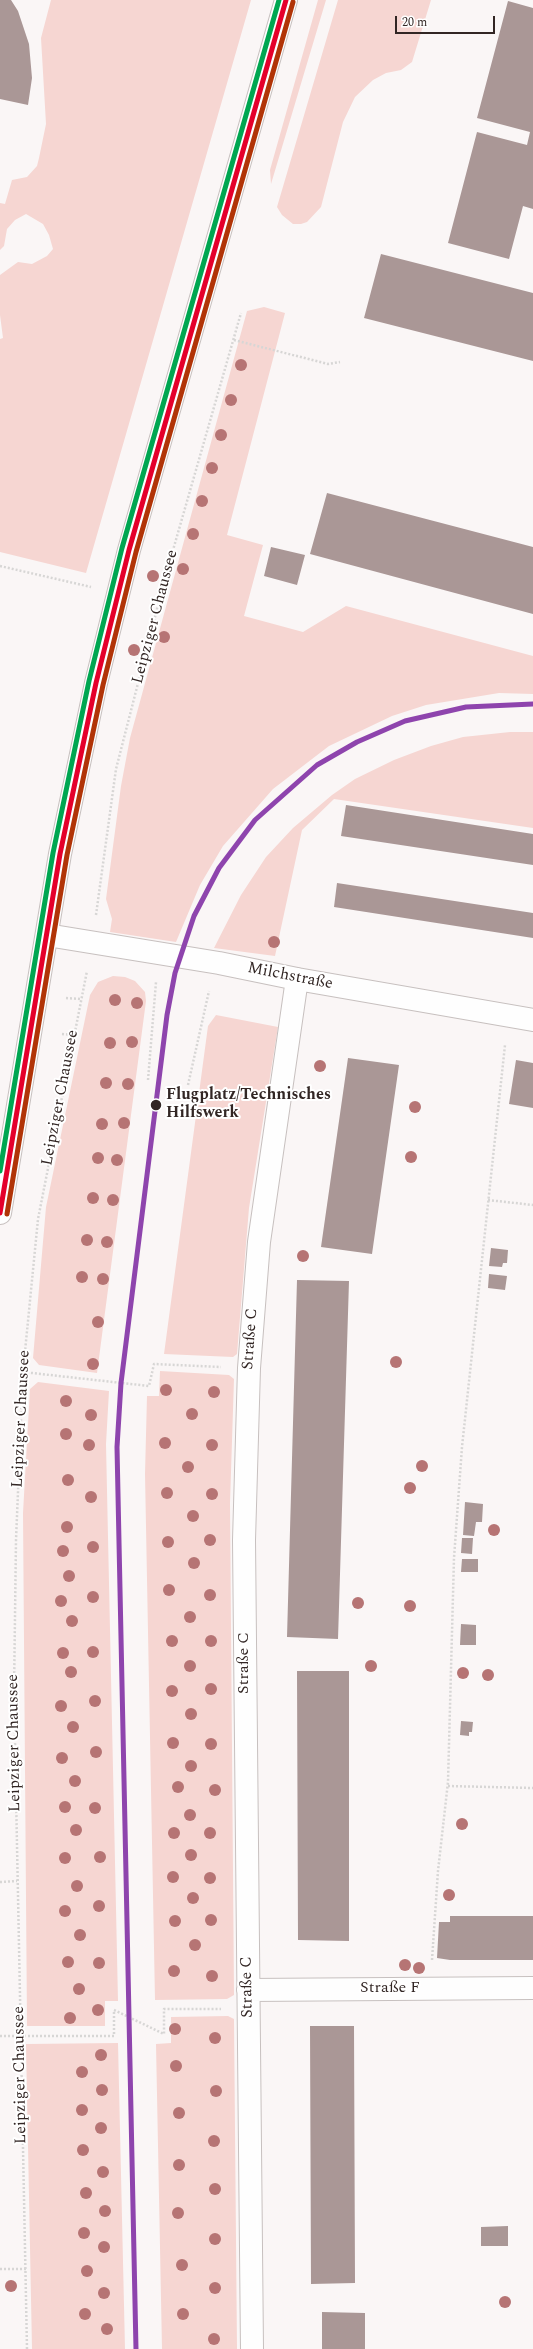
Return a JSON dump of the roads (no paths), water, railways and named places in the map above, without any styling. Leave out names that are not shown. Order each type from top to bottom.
[{"type":"street","points":[[0,1213],[76,771],[117,593],[286,0]]},
{"type":"street","name":"Milchstraße","points":[[47,935],[533,1020]]},
{"type":"street","name":"Straße C","points":[[252,2349],[244,1540],[249,1368],[261,1227],[297,979]]},
{"type":"street","name":"Straße F","points":[[248,2000],[432,1989],[533,1988]]},
{"type":"place","name":"Flugplatz/Technisches Hilfswerk","points":[[156,1105]]}]
